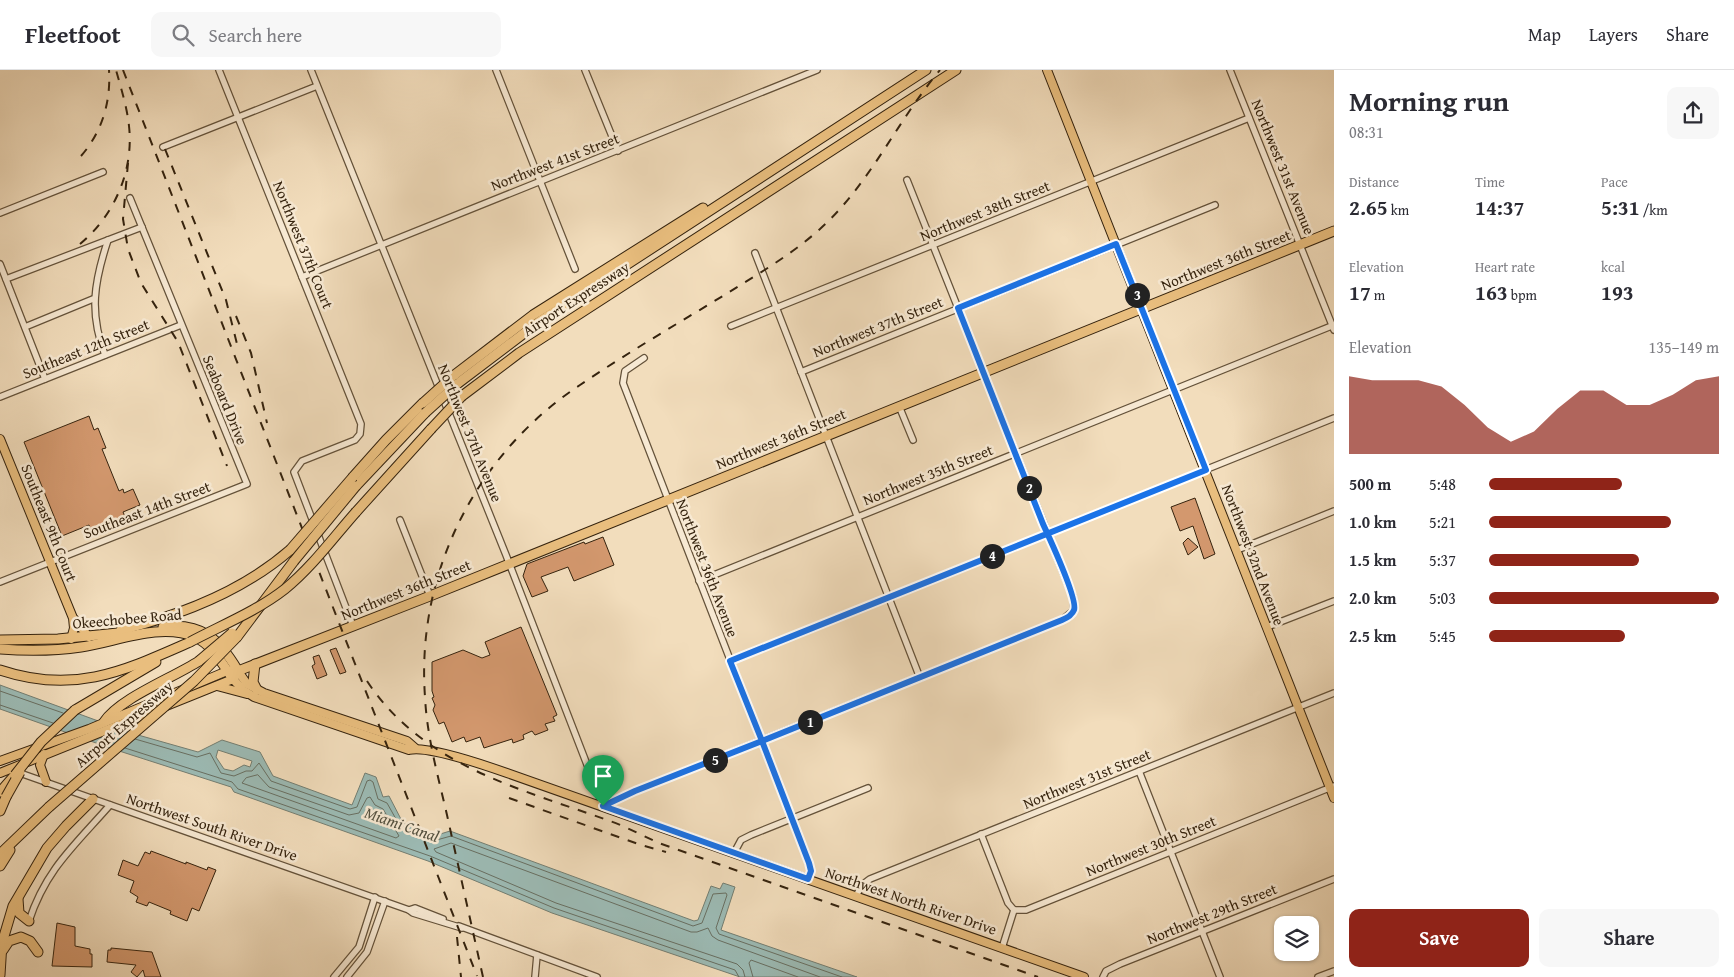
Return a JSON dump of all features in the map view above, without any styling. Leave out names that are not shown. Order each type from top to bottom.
[{"type":"highway","name":"Airport Expressway","points":[[1,860],[26,827],[194,681],[249,620],[355,482],[424,408],[455,380],[540,321],[926,70]]},
{"type":"highway","name":"Airport Expressway","points":[[2,796],[29,756],[50,732],[75,710],[151,662],[258,607],[284,589],[301,574],[462,396],[519,353],[956,70]]},
{"type":"highway","name":"Northwest 36th Street","points":[[236,675],[255,664],[430,596],[1334,231]]},
{"type":"highway","points":[[104,634],[160,619],[221,594],[260,573],[290,550],[355,482]]},
{"type":"highway","name":"Okeechobee Road","points":[[0,640],[89,637],[165,626],[190,627],[205,633],[218,643],[236,675]]},
{"type":"highway","name":"Okeechobee Road","points":[[0,650],[51,650],[175,632],[200,639],[216,654],[227,671],[236,675]]},
{"type":"highway","points":[[104,726],[108,715],[198,661],[235,635]]},
{"type":"highway","points":[[51,650],[71,638]]},
{"type":"highway","points":[[0,670],[32,679],[71,681],[103,676],[151,662]]},
{"type":"highway","points":[[253,692],[255,664]]},
{"type":"highway","points":[[0,811],[2,796],[29,756]]},
{"type":"highway","points":[[0,975],[2,943],[7,924],[30,876],[47,848],[93,799]]},
{"type":"highway","points":[[18,899],[19,913],[28,921]]},
{"type":"highway","points":[[3,950],[9,941],[21,937],[30,941],[38,952]]},
{"type":"main road","name":"Northwest 32nd Avenue","points":[[1047,70],[1298,707],[1332,787],[1334,798]]},
{"type":"main road","name":"Southeast 9th Court","points":[[0,439],[73,618],[74,628],[71,638]]},
{"type":"main road","name":"Southeast 9th Court","points":[[73,618],[89,637]]},
{"type":"main road","name":"Northwest 36th Street","points":[[2,771],[76,743],[104,726],[227,671]]},
{"type":"main road","name":"Northwest North River Drive","points":[[236,675],[253,692],[307,712],[407,741],[415,748],[507,773],[1084,977]]},
{"type":"main road","name":"Northwest 36th Street","points":[[0,761],[216,686],[236,675]]},
{"type":"main road","points":[[216,686],[253,692]]},
{"type":"main road","points":[[44,754],[40,765],[46,782]]},
{"type":"street","name":"Northwest 37th Court","points":[[219,70],[359,417],[361,430],[351,442],[302,461],[294,472],[353,626]]},
{"type":"street","name":"Northwest 37th Avenue","points":[[311,70],[509,564],[603,806]]},
{"type":"street","points":[[496,70],[575,269]]},
{"type":"street","points":[[585,70],[618,151]]},
{"type":"street","name":"Northwest 41st Street","points":[[302,277],[817,70]]},
{"type":"street","name":"Northwest 31st Avenue","points":[[1230,70],[1334,327]]},
{"type":"street","points":[[163,148],[317,86]]},
{"type":"street","name":"Northwest 38th Street","points":[[730,326],[934,246],[1249,118]]},
{"type":"street","points":[[0,213],[104,172]]},
{"type":"street","points":[[603,806],[635,791],[1062,620],[1074,610],[1073,597],[907,180]]},
{"type":"street","name":"Seaboard Drive","points":[[130,198],[246,484]]},
{"type":"street","name":"Northwest 37th Street","points":[[801,372],[1215,205]]},
{"type":"street","points":[[6,279],[142,227]]},
{"type":"street","points":[[105,355],[99,339],[94,299],[97,275],[108,240]]},
{"type":"street","points":[[755,253],[920,678]]},
{"type":"street","points":[[0,264],[45,379]]},
{"type":"street","points":[[25,327],[94,299]]},
{"type":"street","name":"Southeast 12th Street","points":[[0,397],[181,325]]},
{"type":"street","name":"Northwest 35th Street","points":[[699,581],[1334,327]]},
{"type":"street","name":"Northwest 36th Avenue","points":[[644,358],[627,368],[622,376],[699,581],[810,866],[808,879]]},
{"type":"street","points":[[899,406],[913,440]]},
{"type":"street","points":[[730,661],[1334,418]]},
{"type":"street","name":"Southeast 14th Street","points":[[0,582],[246,484]]},
{"type":"street","points":[[1237,550],[1334,511]]},
{"type":"street","points":[[400,520],[430,596]]},
{"type":"street","points":[[1267,627],[1334,601]]},
{"type":"street","name":"Northwest 31st Street","points":[[856,896],[862,885],[870,879],[1334,693]]},
{"type":"street","name":"Northwest South River Drive","points":[[2,771],[46,782],[409,910],[415,908],[462,928],[597,977]]},
{"type":"street","points":[[1139,771],[1220,977]]},
{"type":"street","name":"Northwest 30th Street","points":[[1014,910],[1026,910],[1332,787]]},
{"type":"street","points":[[734,853],[739,843],[746,838],[868,788]]},
{"type":"street","points":[[28,921],[41,891],[60,859],[110,805]]},
{"type":"street","points":[[982,834],[1008,903],[1014,910],[1002,948]]},
{"type":"street","name":"Northwest 29th Street","points":[[1103,977],[1106,971],[1120,964],[1334,879]]},
{"type":"street","points":[[336,976],[359,948],[375,897]]},
{"type":"street","points":[[348,977],[367,952],[385,901]]},
{"type":"street","points":[[535,977],[537,955]]},
{"type":"street","points":[[1318,977],[1334,971]]},
{"type":"water","name":"Miami Canal","points":[[0,685],[131,733],[198,752],[222,740],[260,752],[273,776],[352,805],[365,773],[376,777],[383,797],[389,796],[403,823],[434,836],[450,831],[694,921],[698,920],[711,886],[720,889],[723,883],[735,887],[721,930],[857,977],[740,977],[552,913],[428,861],[234,792],[231,787],[113,749],[0,709]],"holes":[[[218,750],[252,761],[250,767],[244,765],[233,771],[224,769],[216,757]]]},
{"type":"building","points":[[89,416],[94,430],[98,428],[106,448],[102,449],[119,491],[123,489],[124,493],[133,489],[140,505],[123,512],[127,521],[93,535],[89,525],[62,536],[24,442]]},
{"type":"building","points":[[1195,498],[1215,554],[1204,559],[1193,526],[1180,531],[1171,507]]},
{"type":"building","points":[[603,537],[614,565],[574,581],[568,567],[541,577],[548,591],[532,597],[523,576],[527,564],[584,542],[585,544]]},
{"type":"building","points":[[1188,538],[1198,547],[1188,555],[1183,543]]},
{"type":"building","points":[[521,627],[557,715],[553,717],[555,721],[545,724],[548,730],[535,735],[532,731],[523,735],[524,739],[513,743],[512,739],[484,748],[480,737],[466,742],[464,737],[452,742],[444,722],[439,724],[433,710],[435,705],[432,698],[434,697],[432,691],[432,662],[463,650],[482,658],[490,655],[485,642]]},
{"type":"building","points":[[336,648],[346,672],[340,674],[330,650]]},
{"type":"building","points":[[319,655],[327,675],[317,679],[312,666],[315,664],[313,657]]},
{"type":"building","points":[[151,851],[186,864],[186,862],[207,870],[208,867],[216,870],[199,911],[192,908],[187,921],[170,914],[171,911],[149,902],[147,906],[136,902],[138,897],[130,892],[134,881],[118,875],[123,860],[138,866],[145,852],[150,854]]},
{"type":"building","points":[[57,923],[75,927],[75,946],[90,949],[92,967],[52,966]]},
{"type":"building","points":[[111,948],[152,952],[161,977],[145,977],[143,970],[137,977],[131,972],[136,965],[107,962],[108,950],[111,950]]},
{"type":"railway","points":[[81,156],[95,137],[104,116],[107,105],[109,70]]},
{"type":"railway","points":[[80,244],[103,220],[112,206],[125,176],[130,143],[129,126],[116,70]]},
{"type":"railway","points":[[123,70],[477,976]]},
{"type":"railway","points":[[483,977],[433,756],[425,697],[425,651],[431,605],[443,562],[460,520],[483,481],[511,445],[543,413],[580,385],[774,264],[820,229],[854,192],[940,70]]},
{"type":"railway","points":[[165,149],[226,300],[238,348]]},
{"type":"railway","points":[[128,163],[123,219],[128,249],[141,283],[178,342],[227,466]]},
{"type":"railway","points":[[236,316],[251,353],[267,423]]},
{"type":"railway","points":[[367,681],[390,710],[416,734],[445,754],[476,771],[542,798],[616,823],[659,843],[1038,977]]},
{"type":"railway","points":[[509,798],[641,845],[666,852]]},
{"type":"railway","points":[[457,937],[461,977]]},
{"type":"route","points":[[603,806],[635,791],[762,741],[730,661],[1047,533],[1206,470],[1116,244],[958,308],[1043,524],[1047,533],[1054,550],[1073,597],[1075,608],[1072,614],[1062,620],[762,741],[809,863],[811,871],[808,879],[603,806]]}]
